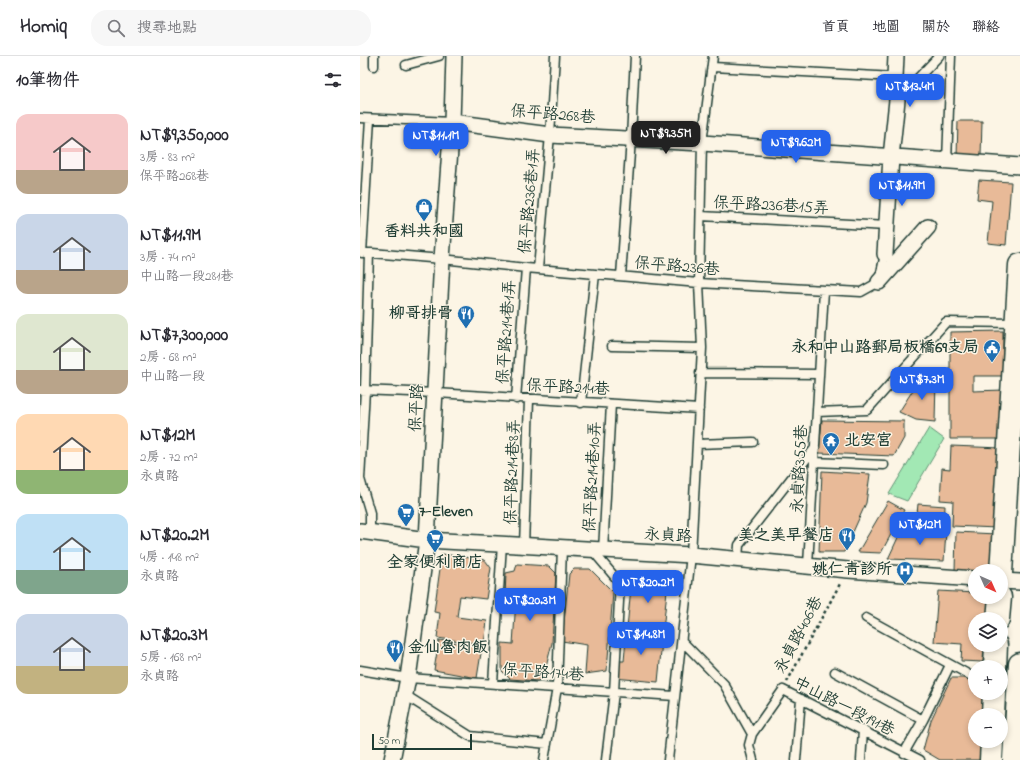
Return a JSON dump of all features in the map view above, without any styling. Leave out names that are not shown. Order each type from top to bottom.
[{"type":"street","name":"保平路","points":[[392,760],[408,678],[427,540],[442,259],[452,122],[454,56]]},
{"type":"street","points":[[885,254],[891,158],[897,100],[895,77],[896,56]]},
{"type":"street","name":"保平路268巷","points":[[452,122],[550,135],[702,143],[891,158],[1020,166]]},
{"type":"street","points":[[879,282],[928,227]]},
{"type":"street","points":[[1002,564],[1020,264]]},
{"type":"street","name":"永貞路","points":[[365,532],[427,540],[597,551],[691,555],[848,570],[968,579]]},
{"type":"street","points":[[1008,581],[1020,582]]},
{"type":"street","points":[[1014,760],[1020,664]]},
{"type":"street","points":[[991,760],[992,748]]},
{"type":"lane","points":[[374,56],[374,66]]},
{"type":"lane","points":[[406,65],[439,56]]},
{"type":"lane","name":"保平路236巷1弄","points":[[538,269],[550,135],[555,56]]},
{"type":"lane","points":[[621,276],[631,139],[635,56]]},
{"type":"lane","name":"保平路236巷15弄","points":[[668,760],[691,555],[702,348],[699,283],[702,143],[713,67],[713,56]]},
{"type":"lane","points":[[897,100],[939,56]]},
{"type":"lane","points":[[947,161],[951,56]]},
{"type":"lane","points":[[713,67],[895,77]]},
{"type":"lane","points":[[360,118],[452,122]]},
{"type":"lane","points":[[365,532],[370,512],[360,479],[363,390],[364,253],[370,119]]},
{"type":"lane","name":"保平路236巷15弄","points":[[701,216],[887,226]]},
{"type":"lane","name":"保平路236巷","points":[[364,253],[699,283],[861,292],[879,282]]},
{"type":"lane","points":[[879,282],[885,254]]},
{"type":"lane","name":"保平路214巷1弄","points":[[516,399],[526,268]]},
{"type":"lane","points":[[581,403],[595,274]]},
{"type":"lane","name":"永貞路355巷","points":[[808,565],[824,290]]},
{"type":"lane","points":[[817,412],[867,410],[946,322],[1016,323]]},
{"type":"lane","points":[[612,346],[702,348]]},
{"type":"lane","points":[[700,373],[819,374]]},
{"type":"lane","name":"保平路214巷","points":[[363,390],[699,409]]},
{"type":"lane","name":"保平路214巷8弄","points":[[524,546],[529,400]]},
{"type":"lane","name":"保平路214巷10弄","points":[[597,551],[610,404]]},
{"type":"lane","points":[[697,444],[753,442]]},
{"type":"lane","points":[[738,559],[739,545],[815,448]]},
{"type":"lane","points":[[814,462],[884,465]]},
{"type":"lane","points":[[493,683],[502,544]]},
{"type":"lane","points":[[544,760],[557,688],[562,548]]},
{"type":"lane","points":[[597,551],[620,583],[614,692],[606,760]]},
{"type":"lane","points":[[866,618],[968,674]]},
{"type":"lane","points":[[682,641],[724,684],[752,734],[750,745],[752,760]]},
{"type":"lane","points":[[904,753],[923,720],[950,665]]},
{"type":"lane","name":"保平路174巷","points":[[360,670],[408,678],[676,696]]},
{"type":"lane","points":[[835,672],[923,720]]},
{"type":"lane","name":"中山路一段191巷","points":[[752,734],[783,690],[920,760]]},
{"type":"lane","points":[[405,695],[470,736],[547,744]]},
{"type":"lane","points":[[796,760],[800,699]]},
{"type":"lane","points":[[861,760],[863,730]]},
{"type":"path","name":"永貞路406巷","points":[[783,690],[848,570]]},
{"type":"green space","points":[[929,428],[944,439],[907,501],[889,494]]},
{"type":"building","points":[[958,121],[982,121],[981,156],[957,156]]},
{"type":"building","points":[[979,180],[1011,182],[1006,245],[988,243],[992,201],[977,199]]},
{"type":"building","points":[[1003,331],[1003,376],[973,376],[973,391],[1004,390],[1004,439],[950,439],[950,332]]},
{"type":"building","points":[[923,374],[936,379],[935,422],[916,420],[899,412]]},
{"type":"building","points":[[822,420],[904,421],[904,438],[894,456],[819,453]]},
{"type":"building","points":[[951,446],[1001,448],[997,528],[952,526],[953,501],[940,500],[942,468],[950,469]]},
{"type":"building","points":[[822,471],[870,474],[866,503],[844,552],[819,552]]},
{"type":"building","points":[[888,501],[904,510],[881,553],[858,552]]},
{"type":"building","points":[[918,504],[945,506],[944,525],[916,524]]},
{"type":"building","points":[[902,529],[946,531],[944,561],[888,559]]},
{"type":"building","points":[[956,532],[996,534],[994,564],[968,564],[968,571],[955,571]]},
{"type":"building","points":[[442,554],[485,560],[491,568],[486,599],[460,596],[457,617],[487,621],[484,644],[437,638],[440,613],[434,612]]},
{"type":"building","points":[[517,564],[549,566],[556,573],[552,643],[544,675],[538,681],[510,679],[502,671],[502,643],[513,644],[516,600],[505,597],[506,573],[515,571]]},
{"type":"building","points":[[574,569],[590,569],[613,592],[607,671],[585,674],[587,645],[562,641],[569,574]]},
{"type":"building","points":[[632,577],[668,580],[663,631],[627,628]]},
{"type":"building","points":[[938,591],[968,593],[968,604],[988,604],[987,612],[968,612],[968,652],[984,652],[983,660],[961,661],[962,644],[934,642]]},
{"type":"building","points":[[627,628],[663,631],[658,682],[614,678],[616,661],[624,661]]},
{"type":"building","points":[[439,640],[482,647],[477,678],[434,670]]},
{"type":"building","points":[[951,678],[968,678],[968,700],[984,700],[983,708],[968,708],[968,748],[981,748],[980,760],[940,760],[923,750],[931,720]]},
{"type":"place","name":"香料共和國","points":[[424,222]]},
{"type":"place","name":"柳哥排骨","points":[[466,329]]},
{"type":"place","name":"永和中山路郵局板橋69支局","points":[[992,363]]},
{"type":"place","name":"北安宮","points":[[831,456]]},
{"type":"place","name":"7-Eleven","points":[[406,527]]},
{"type":"place","name":"美之美早餐店","points":[[847,551]]},
{"type":"place","name":"全家便利商店","points":[[435,553]]},
{"type":"place","name":"姚仁青診所","points":[[905,585]]},
{"type":"place","name":"金仙魯肉飯","points":[[395,663]]}]
